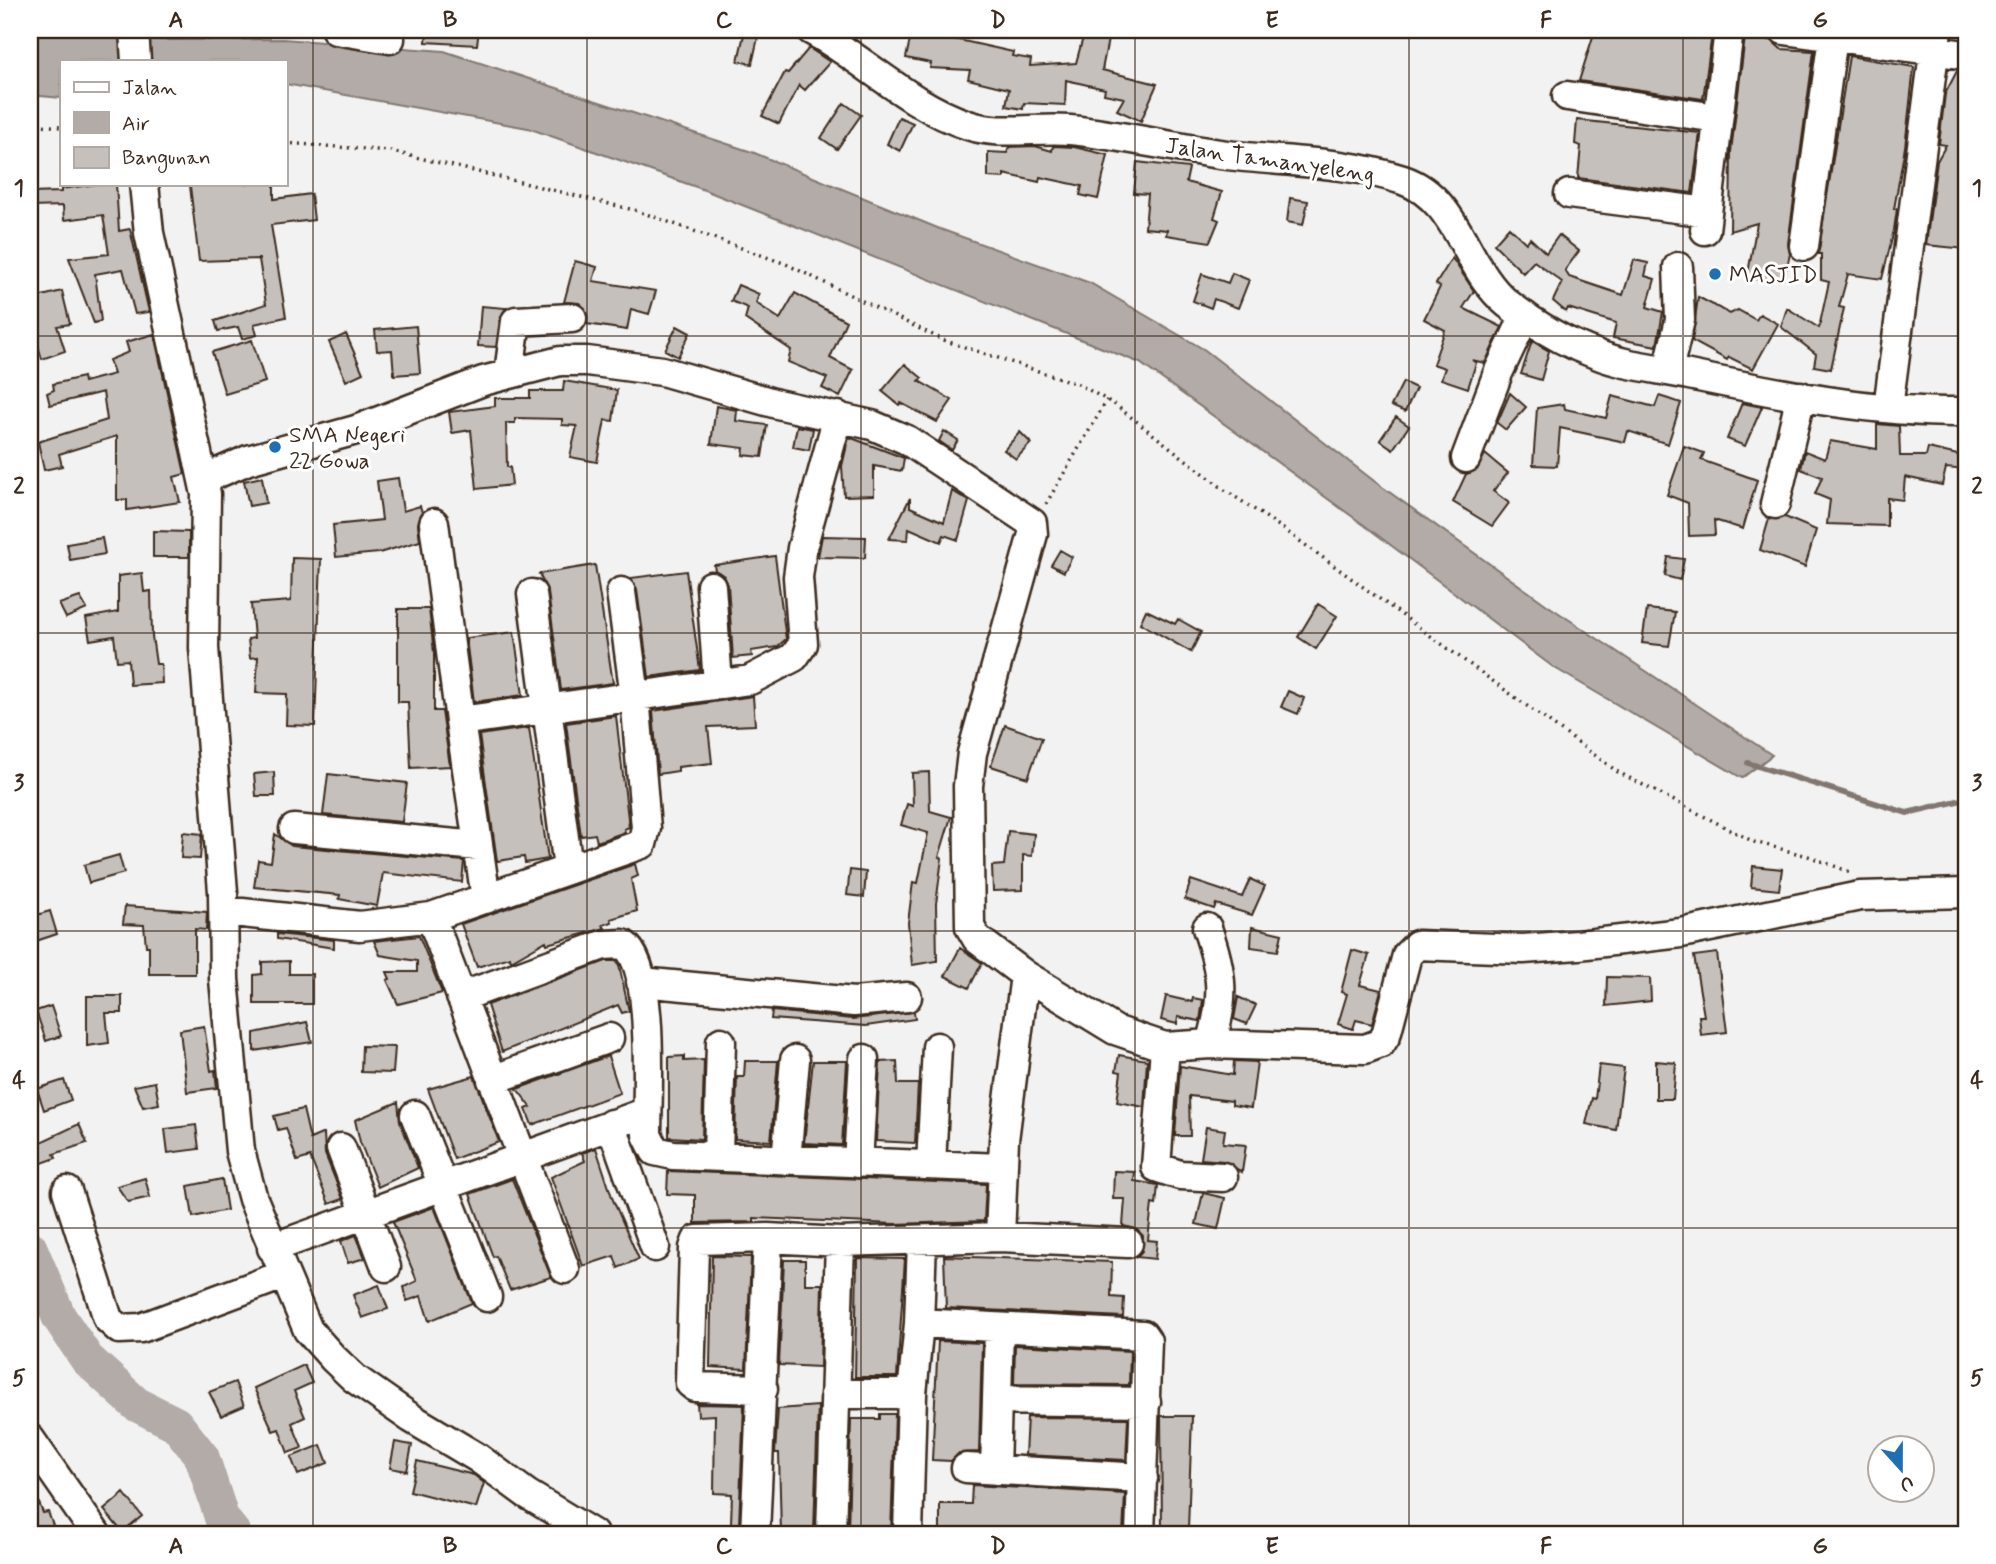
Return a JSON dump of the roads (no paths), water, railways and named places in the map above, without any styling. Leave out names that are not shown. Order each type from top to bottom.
[{"type":"street","points":[[134,30],[136,60]]},
{"type":"street","points":[[335,30],[390,39]]},
{"type":"street","name":"Jalan Tamanyeleng","points":[[811,30],[846,50],[919,102],[971,126],[1001,130],[1090,132],[1227,155],[1323,163],[1402,180],[1432,197],[1491,288],[1525,316],[1565,341],[1598,356],[1801,396],[1888,408],[1966,412]]},
{"type":"street","points":[[1569,194],[1706,221],[1729,30]]},
{"type":"street","points":[[1784,30],[1833,37],[1936,40],[1966,55]]},
{"type":"street","points":[[1804,246],[1833,37]]},
{"type":"street","points":[[1888,408],[1936,40]]},
{"type":"street","points":[[1567,96],[1717,118]]},
{"type":"street","points":[[144,186],[149,233],[204,479],[207,511],[205,671],[224,911],[224,979],[240,1151],[253,1199],[308,1330],[354,1378],[411,1418],[478,1458],[527,1494],[593,1534]]},
{"type":"street","points":[[1668,370],[1680,320],[1678,267]]},
{"type":"street","points":[[1466,458],[1498,373],[1525,316]]},
{"type":"street","points":[[509,373],[516,321],[572,318]]},
{"type":"street","points":[[204,479],[248,460],[356,429],[509,373],[560,360],[602,362],[662,371],[777,404],[872,425],[907,440],[1027,517],[1034,528],[972,753],[968,786],[970,928],[977,939],[1025,975],[1115,1030],[1165,1047],[1211,1044],[1372,1048],[1386,1035],[1407,955],[1410,949],[1424,944],[1523,949],[1578,945],[1705,928],[1860,896],[1966,893]]},
{"type":"street","points":[[1775,504],[1801,396]]},
{"type":"street","points":[[460,721],[718,684],[761,675],[794,657],[801,650],[798,577],[802,548],[838,416]]},
{"type":"street","points":[[434,523],[486,899]]},
{"type":"street","points":[[711,586],[718,684]]},
{"type":"street","points":[[224,911],[360,926],[431,917],[645,841],[635,696],[621,592]]},
{"type":"street","points":[[533,594],[568,868]]},
{"type":"street","points":[[294,829],[478,846]]},
{"type":"street","points":[[431,917],[565,1269]]},
{"type":"street","points":[[1207,928],[1221,972],[1223,998],[1211,1044]]},
{"type":"street","points":[[461,998],[617,942],[629,947],[632,953],[646,1006],[647,1112],[651,1147],[655,1152],[673,1155],[1002,1168]]},
{"type":"street","points":[[1000,1237],[1002,1168],[1025,975]]},
{"type":"street","points":[[641,982],[854,1002],[907,997]]},
{"type":"street","points":[[492,1080],[609,1038]]},
{"type":"street","points":[[718,1156],[721,1042]]},
{"type":"street","points":[[931,1165],[937,1047]]},
{"type":"street","points":[[1165,1047],[1156,1167],[1180,1175],[1223,1177]]},
{"type":"street","points":[[858,1163],[864,1059]]},
{"type":"street","points":[[786,1160],[795,1060]]},
{"type":"street","points":[[272,1248],[647,1112]]},
{"type":"street","points":[[415,1115],[487,1297]]},
{"type":"street","points":[[611,1124],[655,1247]]},
{"type":"street","points":[[341,1148],[386,1268]]},
{"type":"street","points":[[67,1191],[108,1319],[119,1329],[141,1328],[283,1275]]},
{"type":"street","points":[[763,1389],[695,1387],[689,1379],[695,1243],[704,1237],[840,1242],[1000,1237],[1128,1243]]},
{"type":"street","points":[[755,1534],[768,1238]]},
{"type":"street","points":[[908,1534],[912,1394],[919,1323],[922,1241]]},
{"type":"street","points":[[831,1534],[840,1242]]},
{"type":"street","points":[[919,1323],[1143,1335],[1147,1341],[1140,1534]]},
{"type":"street","points":[[995,1471],[999,1328]]},
{"type":"street","points":[[835,1394],[912,1394]]},
{"type":"street","points":[[997,1400],[1146,1402]]},
{"type":"street","points":[[30,1439],[96,1534]]},
{"type":"street","points":[[966,1468],[1143,1478]]},
{"type":"water","points":[[30,30],[162,40],[283,39],[444,51],[752,152],[940,229],[1090,283],[1205,350],[1378,484],[1547,605],[1772,755],[1742,778],[1553,667],[1364,525],[1140,363],[702,189],[528,128],[287,84],[287,60],[60,60],[60,98],[30,95]]},
{"type":"waterway","points":[[1748,763],[1907,813],[1966,799]]},
{"type":"waterway","points":[[30,1248],[59,1317],[87,1359],[136,1404],[176,1424],[202,1457],[222,1519],[234,1534]]},
{"type":"place","name":"MASJID","points":[[1715,274]]},
{"type":"place","name":"SMA Negeri 22 Gowa","points":[[275,447]]}]
